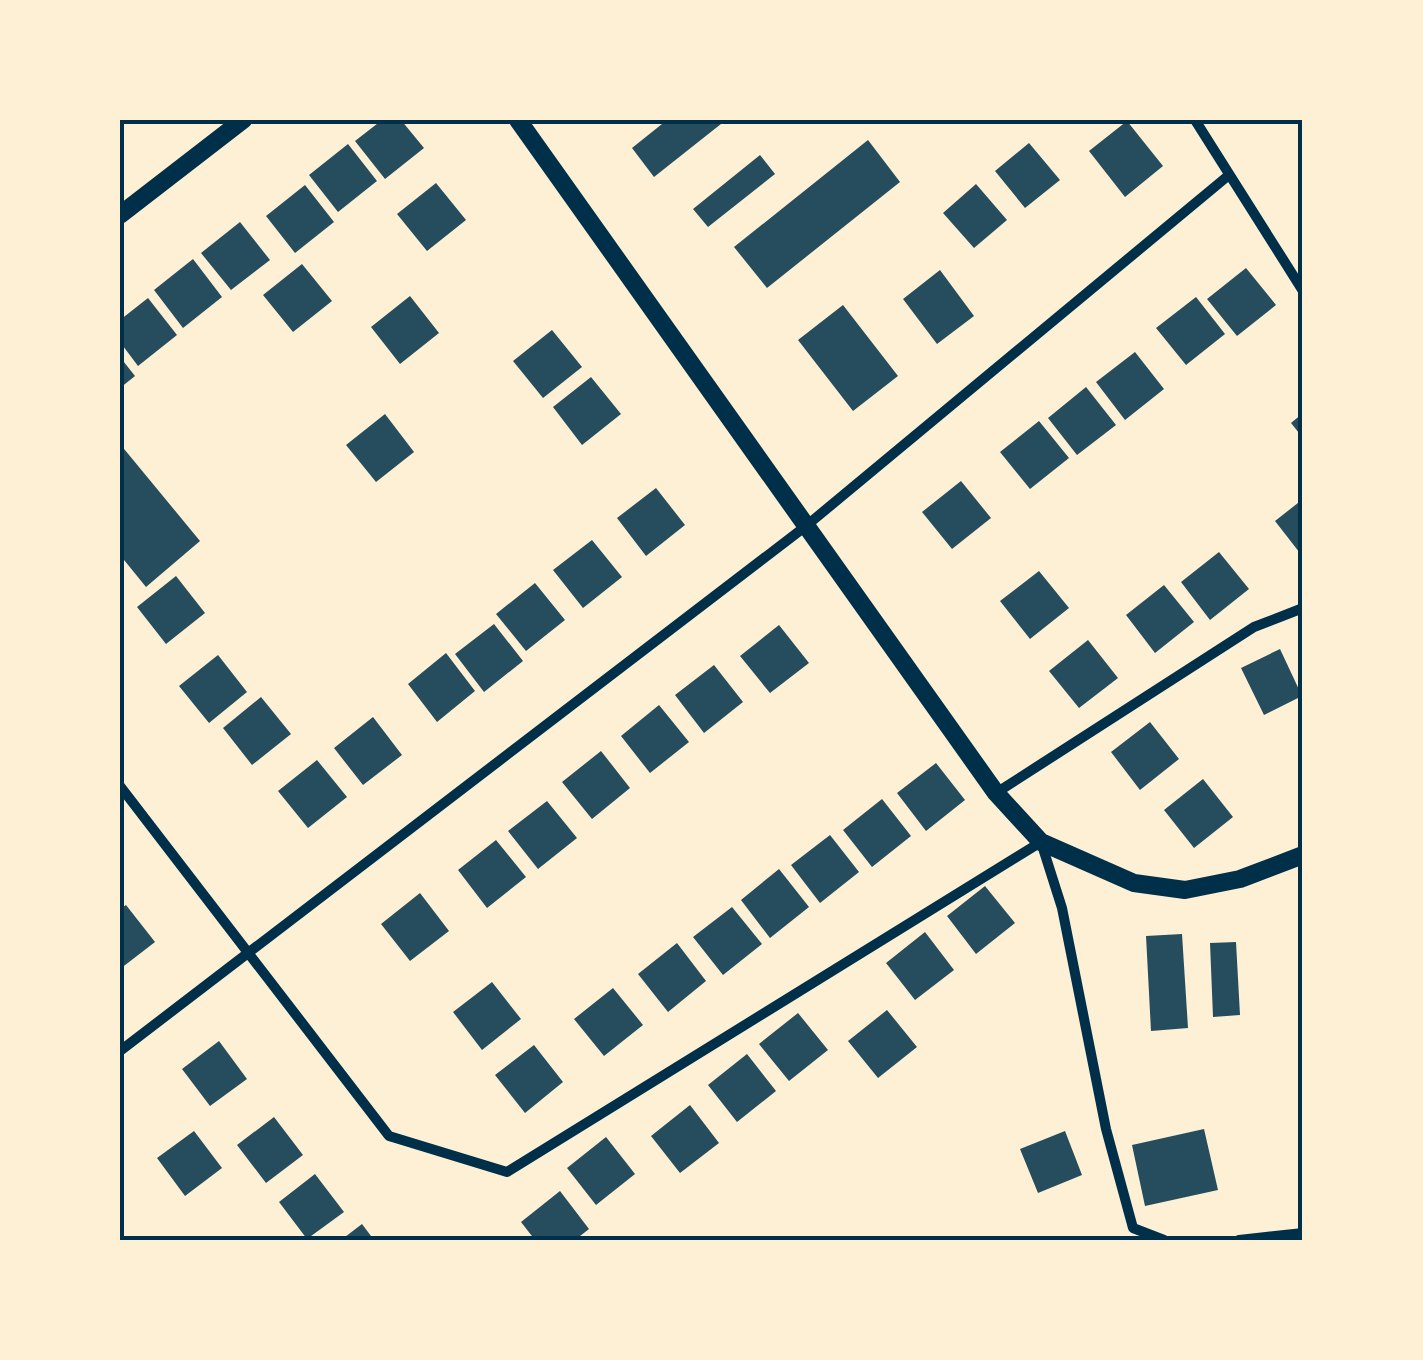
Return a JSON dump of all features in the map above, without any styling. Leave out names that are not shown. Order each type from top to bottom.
[{"type":"street","points":[[120,215],[242,120]]},
{"type":"street","points":[[518,120],[996,793],[1041,842],[1134,883],[1184,890],[1240,879],[1303,856]]},
{"type":"street","points":[[1195,120],[1303,291]]},
{"type":"street","points":[[120,1051],[806,526],[1230,174]]},
{"type":"street","points":[[996,793],[1254,627],[1303,608]]},
{"type":"street","points":[[120,786],[390,1136],[508,1172],[1041,842]]},
{"type":"street","points":[[1041,842],[1062,908],[1106,1130],[1133,1228],[1164,1240]]},
{"type":"street","points":[[1239,1240],[1303,1233]]},
{"type":"building","points":[[382,120],[401,120],[424,148],[385,179],[355,141]]},
{"type":"building","points":[[667,120],[726,120],[654,177],[632,148]]},
{"type":"building","points":[[1127,121],[1163,166],[1125,197],[1089,151]]},
{"type":"building","points":[[868,140],[900,182],[767,288],[734,247]]},
{"type":"building","points":[[1029,143],[1060,180],[1025,208],[995,171]]},
{"type":"building","points":[[348,144],[377,181],[338,212],[309,175]]},
{"type":"building","points":[[760,155],[775,174],[708,227],[693,209]]},
{"type":"building","points":[[436,183],[466,220],[427,251],[397,214]]},
{"type":"building","points":[[976,184],[1007,220],[974,248],[943,213]]},
{"type":"building","points":[[305,185],[334,222],[295,253],[266,216]]},
{"type":"building","points":[[240,222],[270,260],[231,290],[201,253]]},
{"type":"building","points":[[193,259],[222,297],[183,328],[154,290]]},
{"type":"building","points":[[302,264],[332,301],[293,332],[263,295]]},
{"type":"building","points":[[1246,268],[1276,305],[1237,336],[1207,299]]},
{"type":"building","points":[[940,270],[974,316],[937,344],[903,299]]},
{"type":"building","points":[[410,296],[439,333],[400,364],[371,327]]},
{"type":"building","points":[[1196,297],[1225,334],[1186,365],[1156,328]]},
{"type":"building","points":[[148,298],[177,335],[138,366],[120,342],[120,320]]},
{"type":"building","points":[[843,305],[898,376],[853,411],[798,340]]},
{"type":"building","points":[[552,330],[582,367],[543,398],[513,361]]},
{"type":"building","points":[[1135,352],[1164,389],[1125,420],[1096,382]]},
{"type":"building","points":[[120,357],[135,376],[120,388]]},
{"type":"building","points":[[591,377],[621,414],[582,445],[553,407]]},
{"type":"building","points":[[1086,387],[1116,425],[1077,455],[1048,418]]},
{"type":"building","points":[[1303,413],[1303,438],[1291,423]]},
{"type":"building","points":[[385,414],[414,452],[376,482],[346,445]]},
{"type":"building","points":[[1039,421],[1069,458],[1030,489],[1000,452]]},
{"type":"building","points":[[120,444],[200,541],[146,587],[120,555]]},
{"type":"building","points":[[961,481],[991,518],[952,549],[922,512]]},
{"type":"building","points":[[656,488],[685,525],[646,556],[617,518]]},
{"type":"building","points":[[1303,499],[1303,557],[1275,521]]},
{"type":"building","points":[[592,540],[622,577],[583,608],[553,570]]},
{"type":"building","points":[[1219,552],[1249,589],[1210,620],[1181,582]]},
{"type":"building","points":[[1039,571],[1069,608],[1030,639],[1000,601]]},
{"type":"building","points":[[176,576],[205,613],[166,644],[137,607]]},
{"type":"building","points":[[535,583],[565,620],[526,651],[496,614]]},
{"type":"building","points":[[1164,585],[1194,622],[1155,653],[1126,615]]},
{"type":"building","points":[[494,624],[523,661],[484,692],[455,654]]},
{"type":"building","points":[[779,625],[809,663],[770,693],[740,656]]},
{"type":"building","points":[[1088,640],[1118,678],[1079,708],[1049,671]]},
{"type":"building","points":[[1280,649],[1302,696],[1264,715],[1241,668]]},
{"type":"building","points":[[446,653],[475,691],[437,722],[408,684]]},
{"type":"building","points":[[218,655],[247,692],[209,723],[179,686]]},
{"type":"building","points":[[714,665],[743,702],[704,733],[675,695]]},
{"type":"building","points":[[261,697],[291,734],[252,765],[223,728]]},
{"type":"building","points":[[659,705],[689,742],[650,773],[621,736]]},
{"type":"building","points":[[373,717],[402,755],[363,785],[334,748]]},
{"type":"building","points":[[1150,722],[1179,759],[1140,790],[1111,752]]},
{"type":"building","points":[[601,751],[630,788],[592,819],[562,782]]},
{"type":"building","points":[[317,760],[347,797],[308,828],[278,791]]},
{"type":"building","points":[[936,763],[965,800],[926,831],[897,793]]},
{"type":"building","points":[[1203,779],[1233,817],[1194,848],[1164,810]]},
{"type":"building","points":[[882,799],[911,836],[872,867],[843,830]]},
{"type":"building","points":[[547,801],[577,838],[538,869],[508,831]]},
{"type":"building","points":[[830,835],[859,872],[820,903],[791,865]]},
{"type":"building","points":[[496,840],[526,877],[487,908],[458,870]]},
{"type":"building","points":[[779,869],[809,907],[770,938],[741,900]]},
{"type":"building","points":[[985,886],[1015,923],[976,954],[947,916]]},
{"type":"building","points":[[420,893],[449,931],[410,961],[381,924]]},
{"type":"building","points":[[126,905],[155,942],[120,969],[120,909]]},
{"type":"building","points":[[732,907],[762,944],[723,975],[693,937]]},
{"type":"building","points":[[925,932],[954,970],[915,1000],[886,963]]},
{"type":"building","points":[[1182,934],[1188,1028],[1151,1031],[1146,936]]},
{"type":"building","points":[[1236,942],[1240,1015],[1213,1017],[1210,943]]},
{"type":"building","points":[[677,943],[706,981],[668,1012],[638,974]]},
{"type":"building","points":[[492,982],[521,1019],[482,1050],[453,1012]]},
{"type":"building","points":[[613,988],[643,1025],[604,1056],[574,1019]]},
{"type":"building","points":[[887,1010],[917,1047],[878,1078],[848,1041]]},
{"type":"building","points":[[798,1013],[828,1050],[789,1081],[759,1044]]},
{"type":"building","points":[[219,1041],[247,1079],[210,1106],[182,1069]]},
{"type":"building","points":[[534,1045],[563,1082],[525,1113],[495,1075]]},
{"type":"building","points":[[747,1054],[776,1091],[737,1122],[708,1085]]},
{"type":"building","points":[[690,1105],[719,1143],[680,1173],[651,1136]]},
{"type":"building","points":[[274,1117],[303,1155],[266,1183],[237,1145]]},
{"type":"building","points":[[1204,1129],[1218,1190],[1145,1206],[1132,1145]]},
{"type":"building","points":[[194,1131],[222,1168],[185,1196],[157,1158]]},
{"type":"building","points":[[1065,1131],[1082,1175],[1038,1193],[1020,1149]]},
{"type":"building","points":[[606,1137],[635,1174],[596,1205],[567,1168]]},
{"type":"building","points":[[315,1174],[344,1212],[307,1239],[279,1202]]},
{"type":"building","points":[[560,1191],[589,1229],[575,1240],[535,1240],[521,1222]]},
{"type":"building","points":[[362,1224],[374,1240],[341,1240]]}]
